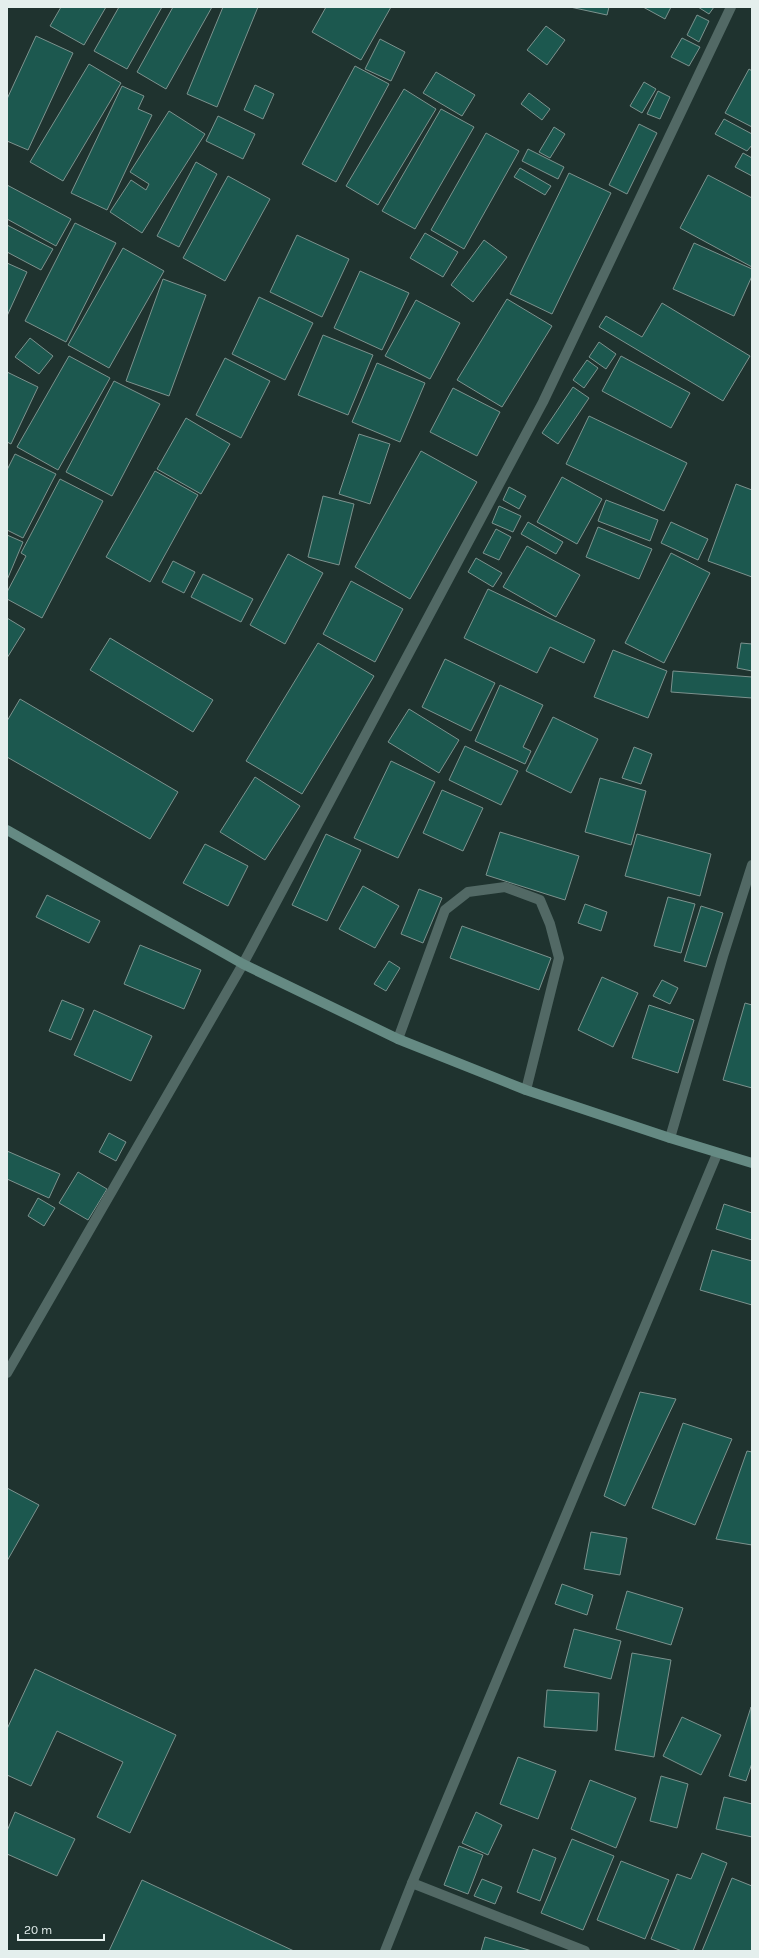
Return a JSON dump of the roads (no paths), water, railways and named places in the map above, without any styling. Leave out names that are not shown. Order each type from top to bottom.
[{"type":"main road","points":[[7,830],[243,964],[398,1039],[526,1090],[717,1154],[752,1163]]},
{"type":"street","points":[[7,1373],[243,964],[543,402],[731,7]]},
{"type":"street","points":[[670,1138],[723,956],[752,865]]},
{"type":"street","points":[[398,1039],[445,910],[468,892],[505,887],[540,900],[550,924],[559,958],[526,1090]]},
{"type":"street","points":[[385,1951],[412,1883],[717,1154]]},
{"type":"street","points":[[412,1883],[585,1951]]}]
